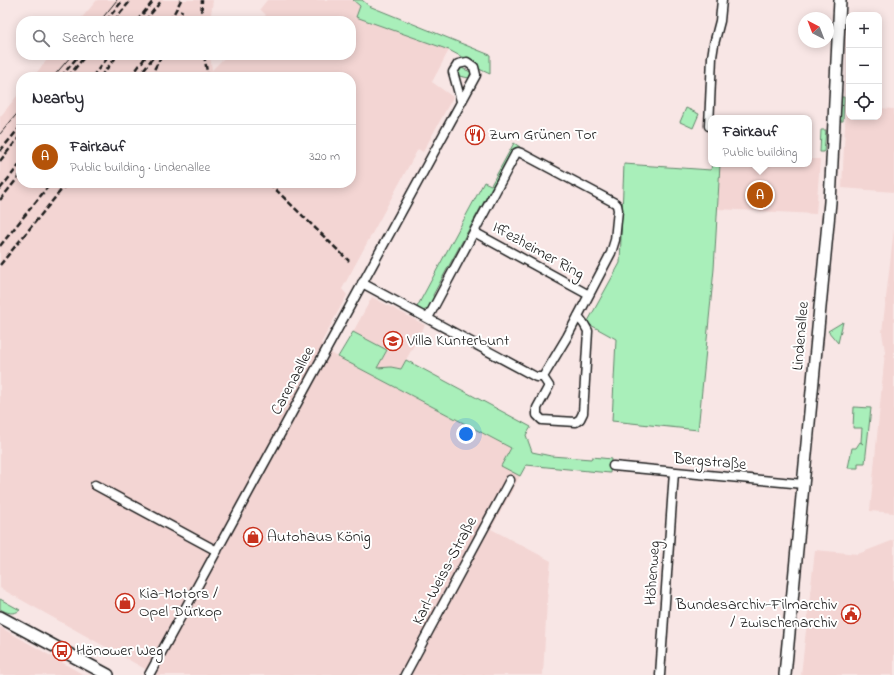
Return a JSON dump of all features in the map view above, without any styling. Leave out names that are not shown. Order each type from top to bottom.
[{"type":"street","points":[[709,115],[712,57],[720,21],[722,0]]},
{"type":"street","name":"Lindenallee","points":[[785,675],[831,190],[840,0]]},
{"type":"street","name":"Carenaallee","points":[[149,675],[461,101]]},
{"type":"street","name":"Iffezheimer Ring","points":[[428,318],[517,152],[521,152],[617,204],[618,210],[615,240],[610,253],[578,316],[543,377]]},
{"type":"street","name":"Iffezheimer Ring","points":[[474,232],[589,295]]},
{"type":"street","points":[[362,283],[536,377],[543,377],[549,386],[537,408],[536,415],[542,420],[576,422],[580,419],[583,413],[588,332],[578,316]]},
{"type":"street","name":"Bergstraße","points":[[613,466],[803,484]]},
{"type":"street","name":"Höhenweg","points":[[660,675],[674,472]]},
{"type":"street","name":"Karl-Weiss-Straße","points":[[405,675],[510,480]]},
{"type":"street","points":[[95,485],[217,551]]},
{"type":"street","points":[[0,617],[108,675]]},
{"type":"shaded area","points":[[97,0],[213,0],[211,16],[83,16]]},
{"type":"shaded area","points":[[267,0],[353,0],[360,6],[356,17],[265,16],[266,15],[260,9]]},
{"type":"shaded area","points":[[356,17],[449,50],[432,82],[453,97],[423,152],[418,149],[342,289],[347,295],[321,343],[329,352],[511,448],[526,465],[491,529],[551,561],[547,600],[543,675],[156,675],[0,588],[0,117],[16,97],[16,188],[356,188],[356,72],[37,72],[47,60],[211,60],[212,70],[222,60],[356,60]]},
{"type":"shaded area","points":[[846,104],[846,120],[882,120],[882,108],[894,109],[894,192],[842,188]]},
{"type":"shaded area","points":[[812,159],[820,159],[816,214],[718,209],[720,167],[812,167]]},
{"type":"shaded area","points":[[894,229],[894,513],[870,511],[885,352],[882,332]]},
{"type":"shaded area","name":"Villa Kunterbunt","points":[[372,297],[425,325],[401,369],[391,367],[377,368],[387,350],[353,332]]},
{"type":"shaded area","name":"Bundesarchiv-Filmarchiv / Zwischenarchiv","points":[[894,540],[894,675],[801,675],[815,550],[858,554]]},
{"type":"shaded area","points":[[0,627],[23,640],[84,675],[0,675]]},
{"type":"green space","points":[[353,0],[362,0],[369,6],[490,55],[490,74],[479,69],[475,61],[469,58],[462,57],[449,50],[356,17],[360,6]]},
{"type":"green space","points":[[459,67],[471,72],[469,78],[459,76]]},
{"type":"green space","points":[[840,97],[844,97],[843,121],[839,121]]},
{"type":"green space","points":[[686,108],[699,114],[693,128],[680,122]]},
{"type":"green space","points":[[821,130],[826,130],[824,152],[820,152]]},
{"type":"green space","points":[[514,143],[520,147],[511,152],[433,295],[434,299],[429,308],[423,311],[417,307],[484,182],[491,185]]},
{"type":"green space","points":[[624,164],[711,170],[712,167],[720,167],[714,269],[698,430],[612,421],[616,339],[587,323],[620,263]]},
{"type":"green space","points":[[843,322],[838,343],[828,331]]},
{"type":"green space","points":[[353,332],[387,350],[377,368],[391,367],[401,369],[406,360],[531,427],[526,435],[532,452],[551,456],[611,459],[610,473],[526,465],[520,476],[501,466],[511,448],[338,357]]},
{"type":"green space","points":[[854,407],[871,408],[865,463],[858,463],[858,468],[848,468],[852,448],[856,448],[860,442],[863,444],[861,442],[862,428],[853,428]]},
{"type":"green space","points":[[0,599],[20,610],[15,613],[5,612],[0,609]]},
{"type":"tram line","points":[[104,16],[117,0]]},
{"type":"tram line","points":[[57,72],[68,60]]},
{"type":"tram line","points":[[0,134],[16,115]]},
{"type":"railway","points":[[110,16],[123,0]]},
{"type":"railway","points":[[118,16],[131,0]]},
{"type":"railway","points":[[141,16],[154,0]]},
{"type":"railway","points":[[149,16],[162,0]]},
{"type":"railway","points":[[173,16],[181,0]]},
{"type":"railway","points":[[201,16],[202,0]]},
{"type":"railway","points":[[180,16],[182,10]]},
{"type":"railway","points":[[65,72],[75,60]]},
{"type":"railway","points":[[72,72],[82,60]]},
{"type":"railway","points":[[96,72],[106,60]]},
{"type":"railway","points":[[104,72],[114,60]]},
{"type":"railway","points":[[135,72],[143,60]]},
{"type":"railway","points":[[142,72],[151,60]]},
{"type":"railway","points":[[153,72],[159,60]]},
{"type":"railway","points":[[205,60],[207,72]]},
{"type":"railway","points":[[0,151],[16,132]]},
{"type":"railway","points":[[0,161],[16,141]]},
{"type":"railway","points":[[0,189],[16,169]]},
{"type":"railway","points":[[0,200],[16,180]]},
{"type":"railway","points":[[0,246],[47,188]]},
{"type":"railway","points":[[0,265],[63,188]]},
{"type":"railway","points":[[274,188],[349,261]]},
{"type":"place","name":"Zum Grünen Tor","points":[[475,135]]},
{"type":"place","name":"Fairkauf","points":[[760,195]]},
{"type":"place","name":"Villa Kunterbunt","points":[[393,341]]},
{"type":"place","name":"Autohaus König","points":[[253,537]]},
{"type":"place","name":"Kia-Motors / Opel Dürkop","points":[[125,603]]},
{"type":"place","name":"Bundesarchiv-Filmarchiv / Zwischenarchiv","points":[[851,614]]},
{"type":"place","name":"Hönower Weg","points":[[62,651]]}]
